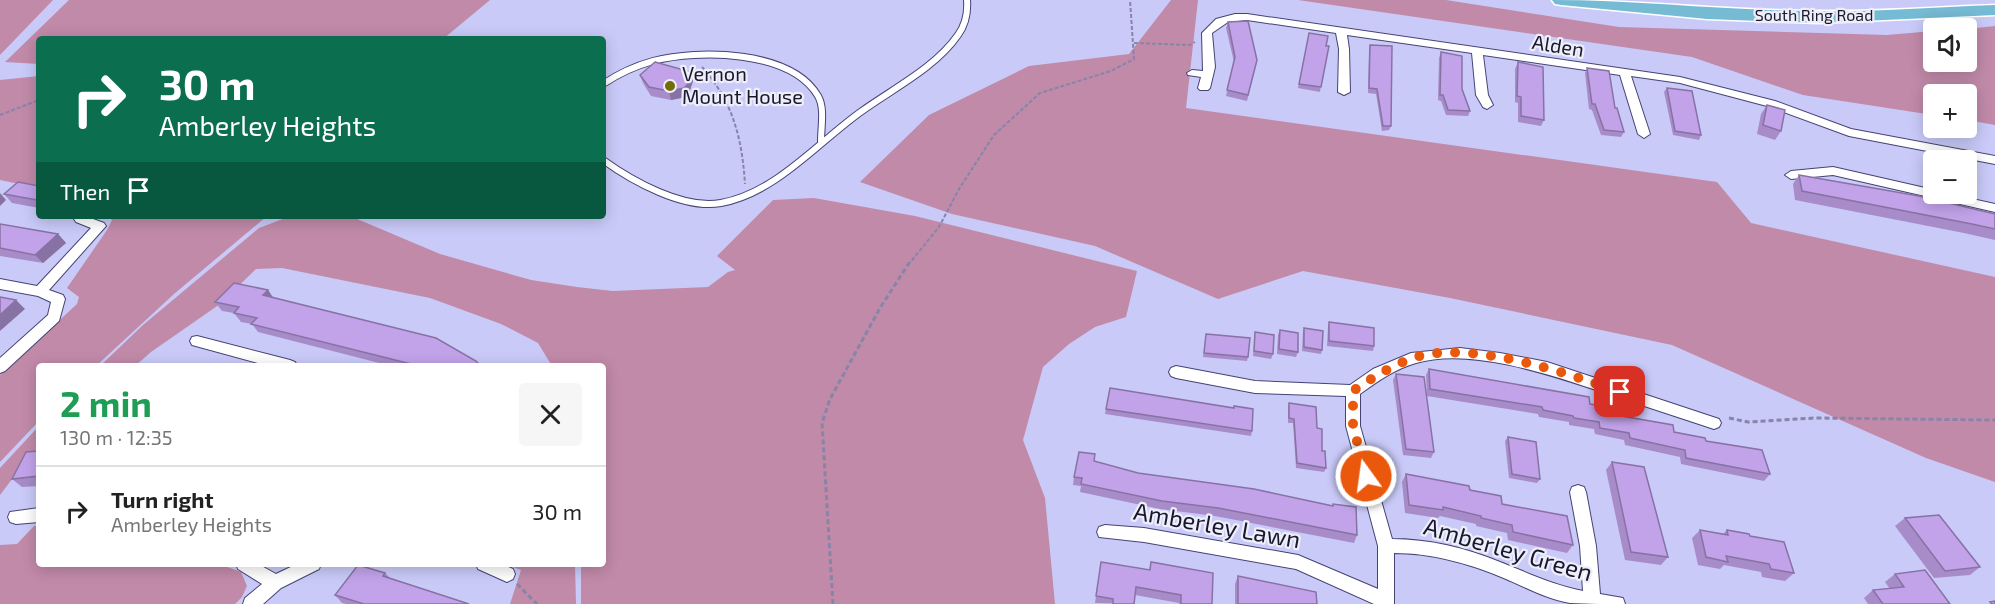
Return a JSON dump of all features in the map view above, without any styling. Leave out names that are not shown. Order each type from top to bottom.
[{"type":"highway","name":"South Ring Road","points":[[1561,0],[1707,14],[1818,17],[1995,9]]},
{"type":"street","name":"Alden","points":[[1207,33],[1214,22],[1229,17],[1247,17],[1680,81],[1771,103],[1849,132],[1995,160]]},
{"type":"street","points":[[1341,32],[1344,49],[1344,92]]},
{"type":"street","points":[[1204,88],[1208,75],[1210,48],[1207,33]]},
{"type":"street","points":[[1477,52],[1482,95],[1487,105]]},
{"type":"street","points":[[1192,73],[1208,75]]},
{"type":"street","points":[[1625,74],[1644,134]]},
{"type":"street","points":[[1639,118],[1654,120]]},
{"type":"street","points":[[1882,168],[1885,182]]},
{"type":"street","points":[[1791,175],[1833,171],[1995,208]]},
{"type":"street","points":[[40,292],[100,226],[80,219]]},
{"type":"street","points":[[0,284],[40,292],[58,299],[54,317],[0,367]]},
{"type":"street","points":[[197,341],[279,363]]},
{"type":"street","points":[[1176,372],[1255,387],[1353,391],[1378,373],[1416,357],[1460,353],[1503,358],[1547,368],[1714,423]]},
{"type":"street","points":[[1353,391],[1353,426],[1386,546],[1386,603]]},
{"type":"street","points":[[1578,492],[1588,546],[1592,601]]},
{"type":"street","points":[[16,517],[36,515]]},
{"type":"street","name":"Amberley Lawn","points":[[1105,532],[1144,535],[1298,562],[1386,603]]},
{"type":"street","name":"Amberley Green","points":[[1386,546],[1406,545],[1456,556],[1504,570],[1537,586],[1592,601],[1617,604]]},
{"type":"street","points":[[249,567],[275,584]]},
{"type":"street","points":[[251,604],[275,584],[307,567]]},
{"type":"street","points":[[491,567],[507,574]]},
{"type":"lane","points":[[606,162],[617,171],[641,183],[670,195],[696,202],[719,203],[745,195],[791,167],[821,141],[938,56],[956,38],[965,24],[968,15],[967,0]]},
{"type":"lane","points":[[606,82],[627,70],[646,63],[686,56],[753,58],[777,65],[810,84],[819,97],[821,141]]},
{"type":"path","points":[[833,604],[822,452],[822,423],[830,399],[879,308],[907,266],[939,227],[959,189],[994,135],[1040,93],[1127,64],[1134,59],[1130,0]]},
{"type":"path","points":[[1134,44],[1190,45],[1207,33]]},
{"type":"path","points":[[686,56],[709,74],[730,102],[744,155],[745,195]]},
{"type":"path","points":[[0,115],[36,101]]},
{"type":"path","points":[[1714,423],[1726,417],[1748,422],[1815,418],[1995,420]]},
{"type":"path","points":[[507,574],[537,604]]},
{"type":"shaded area","points":[[0,0],[53,0],[0,55]]},
{"type":"shaded area","points":[[69,0],[490,0],[447,36],[36,36],[36,64],[5,62]]},
{"type":"shaded area","points":[[1171,0],[1198,0],[1186,108],[1717,182],[1751,223],[1995,277],[1995,482],[1926,458],[1672,345],[1450,298],[1303,271],[1218,299],[1095,246],[952,214],[860,182],[929,115],[1029,66],[1129,54]]},
{"type":"shaded area","points":[[1298,0],[1446,0],[1619,27],[1887,35],[1923,32],[1923,72],[1977,72],[1977,28],[1995,26],[1995,125],[1977,122],[1977,84],[1923,84],[1923,113],[1803,95],[1692,57]]},
{"type":"shaded area","points":[[36,76],[36,187],[0,180],[0,80]]},
{"type":"shaded area","points":[[814,198],[915,216],[1137,271],[1126,317],[1095,327],[1069,344],[1043,367],[1023,440],[1045,498],[1055,604],[581,604],[581,567],[606,567],[606,363],[550,363],[538,343],[501,324],[430,298],[282,268],[256,269],[220,304],[138,363],[103,363],[143,325],[259,228],[283,219],[357,219],[440,254],[531,280],[613,291],[708,287],[728,272],[735,270],[717,256],[773,200]]},
{"type":"shaded area","points":[[110,219],[263,219],[174,294],[99,363],[36,363],[36,424],[0,462],[0,375],[77,304],[79,297],[67,288],[112,220]]},
{"type":"shaded area","points":[[36,429],[36,456],[16,474],[0,495],[0,468]]},
{"type":"shaded area","points":[[36,526],[36,567],[227,567],[241,572],[247,586],[242,597],[235,604],[0,604],[0,545],[17,544]]},
{"type":"shaded area","points":[[513,567],[575,567],[576,604],[510,604],[521,570]]},
{"type":"building","points":[[1248,21],[1257,60],[1248,95],[1227,90],[1235,57],[1228,22]]},
{"type":"building","points":[[1309,33],[1328,36],[1326,46],[1329,46],[1321,87],[1299,84]]},
{"type":"building","points":[[1370,45],[1392,46],[1391,126],[1383,126],[1377,89],[1369,88]]},
{"type":"building","points":[[1441,52],[1462,56],[1462,89],[1470,111],[1448,110],[1443,95],[1440,95]]},
{"type":"building","points":[[655,62],[691,72],[687,85],[684,88],[669,91],[649,87],[640,75]]},
{"type":"building","points":[[1518,62],[1543,67],[1544,120],[1521,116],[1521,97],[1517,96]]},
{"type":"building","points":[[1587,68],[1609,71],[1615,108],[1617,108],[1624,132],[1604,130],[1595,104],[1592,104]]},
{"type":"building","points":[[1667,88],[1692,91],[1701,135],[1675,131]]},
{"type":"building","points":[[1767,105],[1785,110],[1781,131],[1763,125]]},
{"type":"building","points":[[1799,175],[1919,196],[1923,197],[1923,204],[1953,204],[1995,214],[1995,229],[1972,224],[1802,191]]},
{"type":"building","points":[[18,182],[36,185],[36,200],[4,194]]},
{"type":"building","points":[[0,224],[58,234],[35,255],[0,248]]},
{"type":"building","points":[[234,283],[268,290],[263,295],[436,338],[478,363],[407,363],[251,324],[257,318],[234,313],[239,307],[215,302]]},
{"type":"building","points":[[0,297],[16,300],[0,315]]},
{"type":"building","points":[[1329,322],[1374,328],[1374,346],[1329,341]]},
{"type":"building","points":[[1304,328],[1323,331],[1322,350],[1304,347]]},
{"type":"building","points":[[1280,330],[1298,333],[1298,352],[1279,349]]},
{"type":"building","points":[[1255,332],[1274,335],[1273,354],[1254,351]]},
{"type":"building","points":[[1206,334],[1250,338],[1248,357],[1204,353]]},
{"type":"building","points":[[1429,369],[1589,397],[1590,404],[1615,408],[1616,415],[1673,425],[1674,432],[1705,438],[1706,441],[1762,450],[1770,474],[1686,458],[1685,450],[1630,438],[1629,433],[1600,428],[1599,422],[1543,410],[1542,407],[1430,389]]},
{"type":"building","points":[[1396,374],[1424,377],[1434,452],[1406,449]]},
{"type":"building","points":[[1110,388],[1253,409],[1252,431],[1106,409]]},
{"type":"building","points":[[1289,403],[1316,407],[1317,428],[1322,429],[1322,451],[1325,451],[1326,468],[1297,463],[1294,419],[1289,418]]},
{"type":"building","points":[[1508,437],[1536,442],[1540,479],[1512,474]]},
{"type":"building","points":[[36,451],[36,476],[12,479],[26,452]]},
{"type":"building","points":[[1079,452],[1095,454],[1094,461],[1138,473],[1254,489],[1333,506],[1333,504],[1356,507],[1357,535],[1218,508],[1162,501],[1081,484],[1082,478],[1074,477]]},
{"type":"building","points":[[1612,462],[1644,467],[1668,557],[1631,552]]},
{"type":"building","points":[[1406,474],[1469,486],[1470,490],[1501,496],[1502,504],[1567,516],[1573,545],[1513,532],[1512,525],[1481,518],[1481,516],[1443,507],[1443,510],[1409,505]]},
{"type":"building","points":[[1939,515],[1980,567],[1945,571],[1905,518]]},
{"type":"building","points":[[1700,530],[1728,535],[1727,530],[1784,542],[1794,573],[1771,569],[1769,564],[1726,556],[1728,562],[1706,557]]},
{"type":"building","points":[[1101,562],[1150,570],[1151,562],[1213,573],[1212,604],[1181,604],[1181,595],[1136,587],[1134,604],[1113,604],[1113,599],[1096,596]]},
{"type":"building","points":[[356,567],[365,567],[385,573],[383,576],[469,604],[364,604],[335,595]]},
{"type":"building","points":[[1925,570],[1950,604],[1883,604],[1873,590],[1904,587],[1895,574]]},
{"type":"building","points":[[1238,576],[1316,592],[1317,604],[1238,604]]},
{"type":"place","name":"Vernon Mount House","points":[[670,86]]},
{"type":"route","points":[[1366,476],[1353,426],[1353,391],[1378,373],[1416,357],[1460,353],[1500,358],[1547,368],[1620,392]]}]
